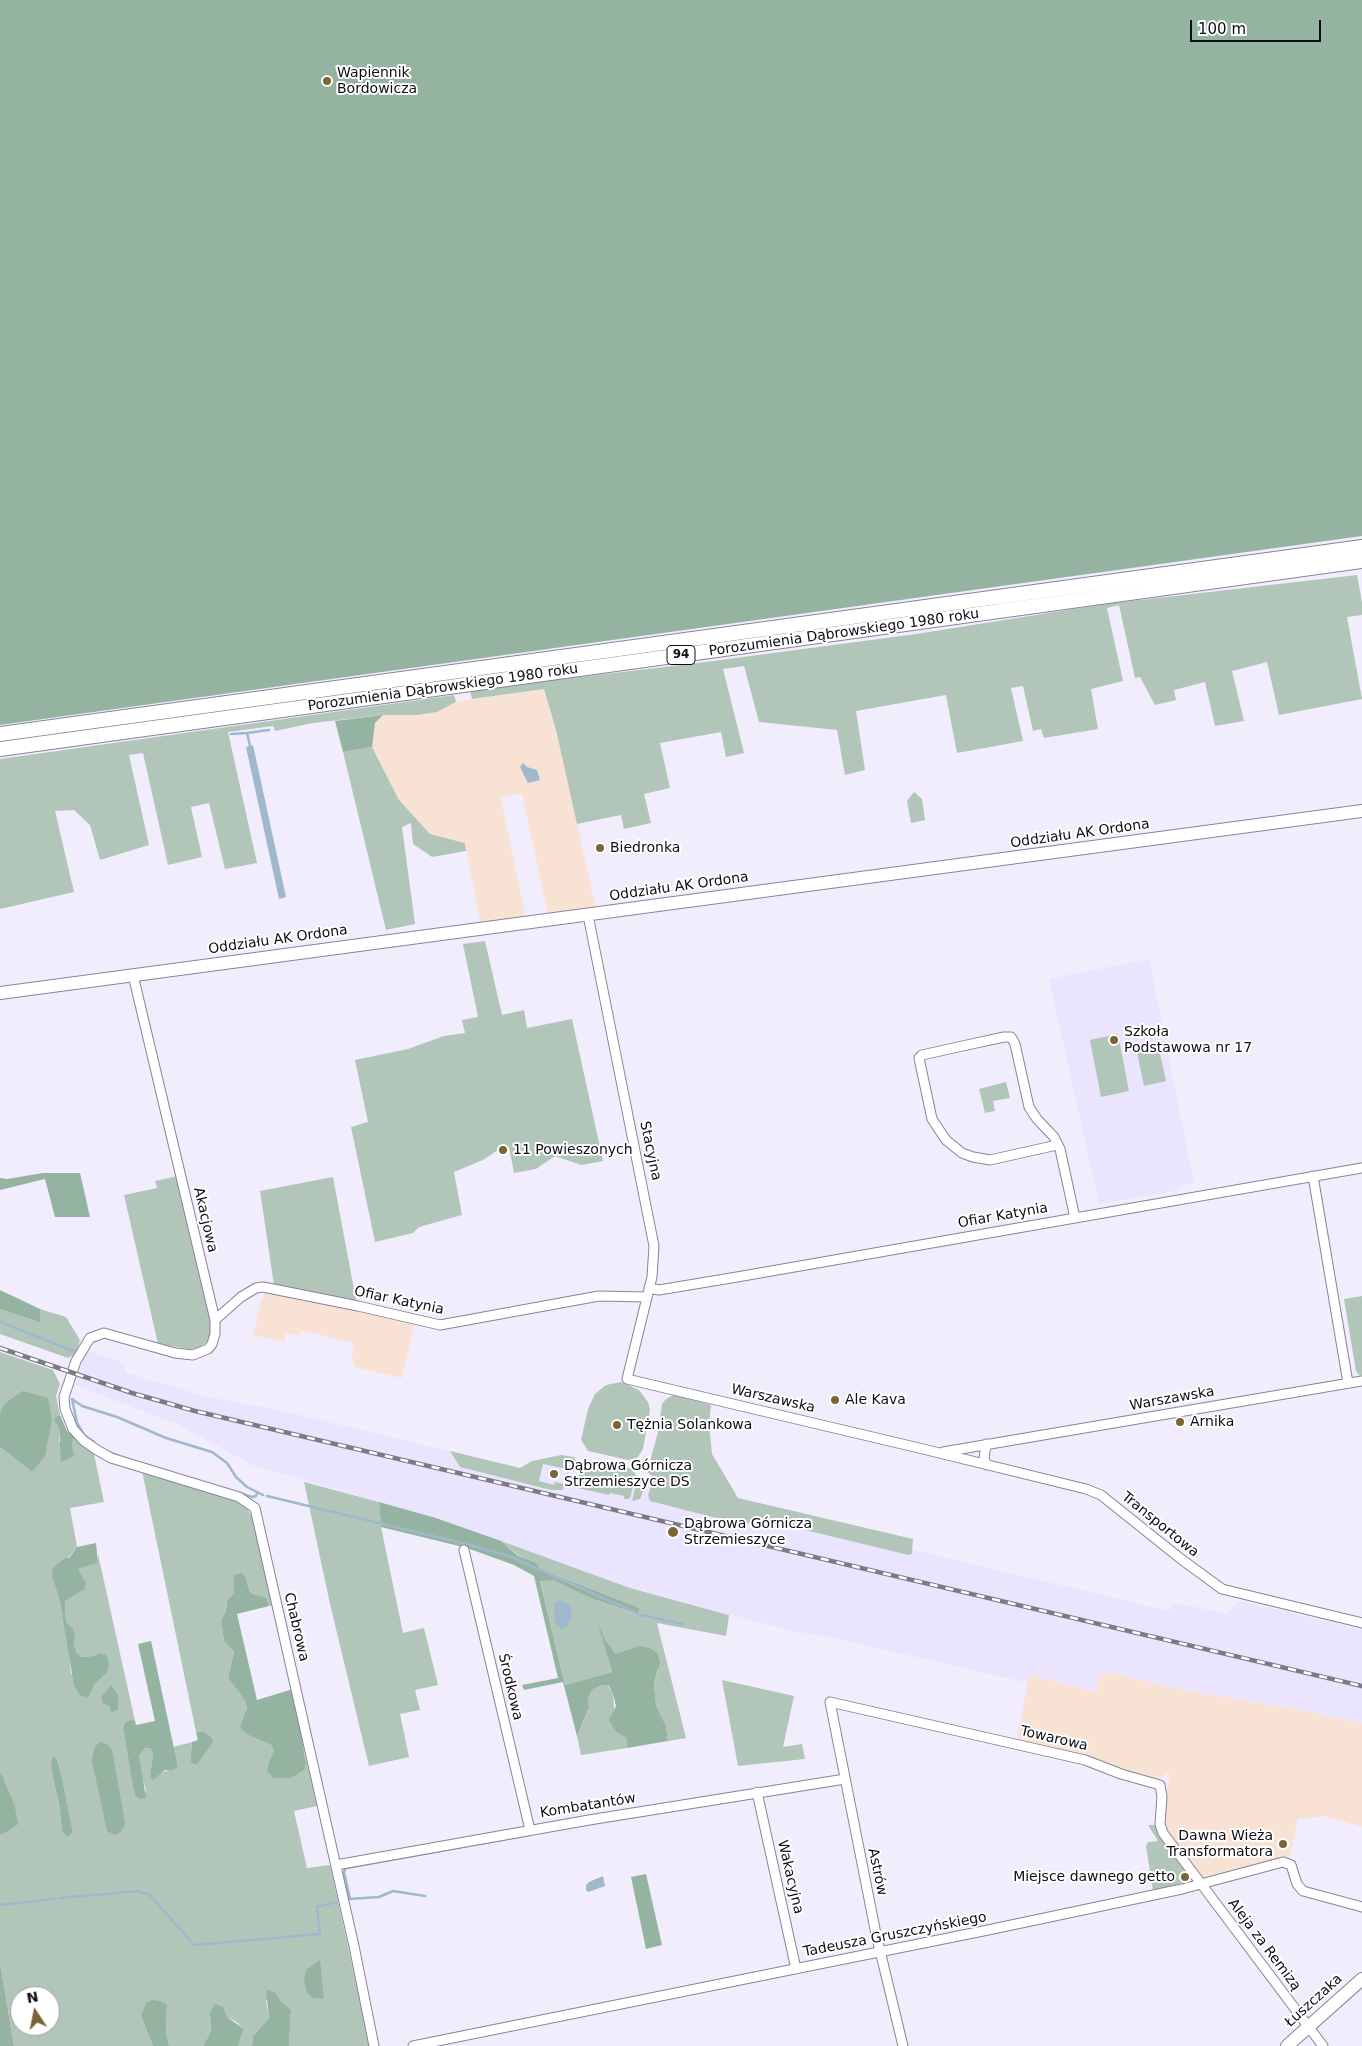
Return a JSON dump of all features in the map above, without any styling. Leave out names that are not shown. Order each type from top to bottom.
[{"type":"main road","name":"Porozumienia Dąbrowskiego 1980 roku","points":[[0,734],[1362,547]]},
{"type":"main road","name":"Porozumienia Dąbrowskiego 1980 roku","points":[[0,749],[1362,561]]},
{"type":"street","name":"Oddziału AK Ordona","points":[[0,993],[1362,811]]},
{"type":"street","name":"Stacyjna","points":[[588,915],[652,1228],[654,1257],[648,1293],[627,1380],[642,1383]]},
{"type":"street","name":"Akacjowa","points":[[90,1338],[104,1333],[184,1355],[193,1355],[202,1353],[212,1344],[216,1334],[215,1320],[133,975]]},
{"type":"street","points":[[1058,1145],[990,1160],[973,1158],[962,1153],[946,1140],[932,1118],[919,1058],[922,1055],[975,1043],[1004,1037],[1011,1038],[1015,1044],[1029,1107],[1037,1119],[1054,1137],[1058,1145],[1075,1218]]},
{"type":"street","name":"Ofiar Katynia","points":[[215,1320],[249,1291],[256,1288],[273,1288],[440,1325],[599,1296],[648,1293],[1362,1168]]},
{"type":"street","points":[[1313,1176],[1348,1383]]},
{"type":"street","name":"Chabrowa","points":[[90,1338],[76,1361],[64,1397],[69,1421],[73,1429],[84,1441],[111,1458],[239,1498],[255,1508],[336,1865],[374,2046]]},
{"type":"street","name":"Warszawska","points":[[642,1383],[938,1452],[1362,1381]]},
{"type":"street","points":[[986,1444],[984,1458],[988,1465]]},
{"type":"street","name":"Transportowa","points":[[938,1452],[1102,1495],[1187,1564],[1222,1589],[1233,1594],[1362,1623]]},
{"type":"street","name":"Środkowa","points":[[464,1550],[530,1830]]},
{"type":"street","name":"Astrów","points":[[830,1702],[902,2046]]},
{"type":"street","name":"Towarowa","points":[[830,1702],[1085,1760],[1103,1765],[1121,1774],[1160,1785],[1162,1794],[1160,1821],[1162,1830],[1201,1884]]},
{"type":"street","name":"Kombatantów","points":[[336,1865],[530,1830],[845,1779]]},
{"type":"street","name":"Wakacyjna","points":[[757,1792],[796,1969]]},
{"type":"street","name":"Tadeusza Gruszczyńskiego","points":[[412,2046],[881,1952],[1201,1884],[1286,1862],[1291,1865],[1297,1884],[1303,1891],[1362,1907]]},
{"type":"street","name":"Aleja za Remizą","points":[[1201,1884],[1323,2046]]},
{"type":"street","name":"Łuszczaka","points":[[1286,2046],[1362,1979]]},
{"type":"shaded area","points":[[544,689],[556,730],[596,909],[548,916],[522,793],[501,798],[526,919],[481,925],[465,843],[430,834],[399,800],[372,747],[375,723],[383,715],[417,715],[437,712],[456,702]]},
{"type":"shaded area","name":"Szkoła Podstawowa nr 17","points":[[1149,959],[1194,1183],[1178,1187],[1175,1191],[1099,1204],[1049,979]]},
{"type":"shaded area","points":[[266,1291],[414,1325],[402,1378],[355,1367],[352,1359],[354,1347],[352,1343],[300,1330],[299,1336],[286,1333],[284,1342],[253,1335],[261,1302]]},
{"type":"shaded area","points":[[86,1350],[124,1363],[126,1373],[208,1397],[274,1409],[520,1468],[532,1461],[563,1458],[914,1550],[1169,1611],[1173,1602],[1226,1614],[1239,1601],[1362,1630],[1362,1723],[1307,1711],[1174,1688],[1108,1672],[1099,1675],[1096,1692],[1030,1675],[1028,1681],[1025,1682],[824,1636],[792,1631],[630,1588],[436,1518],[252,1465],[177,1424],[75,1385]]},
{"type":"shaded area","points":[[1108,1672],[1174,1688],[1307,1711],[1362,1723],[1362,1827],[1325,1816],[1298,1819],[1290,1856],[1201,1879],[1166,1832],[1162,1815],[1170,1775],[1165,1774],[1161,1778],[1156,1779],[1118,1770],[1100,1761],[1017,1740],[1029,1675],[1096,1692],[1099,1675]]},
{"type":"green space","points":[[0,0],[1362,0],[1362,536],[0,725]]},
{"type":"green space","points":[[1357,575],[1362,602],[1362,615],[1347,617],[1362,699],[1279,715],[1267,662],[1232,671],[1244,721],[1215,726],[1205,682],[1174,690],[1176,700],[1155,705],[1140,677],[1135,678],[1119,605],[1107,608],[1123,681],[1091,689],[1098,729],[1044,738],[1041,729],[1033,731],[1023,686],[1011,688],[1023,741],[957,753],[946,695],[856,711],[865,770],[845,775],[837,730],[759,722],[744,666],[723,669],[744,753],[726,757],[721,732],[660,743],[670,788],[644,794],[651,823],[624,829],[621,815],[577,824],[556,730],[544,689],[472,699],[470,690],[698,663],[916,634],[1105,604]]},
{"type":"green space","points":[[454,695],[456,702],[437,712],[417,715],[383,715],[313,723],[275,731],[273,726],[228,732],[257,863],[225,869],[209,803],[191,807],[202,857],[168,865],[143,753],[129,755],[149,845],[100,860],[90,825],[74,810],[55,811],[74,892],[0,909],[0,759]]},
{"type":"green space","points":[[383,715],[375,723],[372,747],[343,752],[335,721]]},
{"type":"green space","points":[[372,747],[399,800],[430,834],[465,843],[466,851],[432,857],[413,844],[411,823],[402,827],[415,924],[386,930],[343,752]]},
{"type":"green space","points":[[914,792],[922,799],[925,820],[911,823],[907,801]]},
{"type":"green space","points":[[485,941],[502,1015],[524,1010],[527,1028],[572,1019],[603,1161],[581,1165],[555,1156],[536,1169],[514,1173],[509,1147],[501,1148],[483,1160],[454,1172],[462,1215],[419,1227],[413,1233],[375,1242],[351,1127],[368,1122],[355,1060],[408,1049],[444,1036],[465,1033],[462,1020],[478,1017],[463,944]]},
{"type":"green space","points":[[1118,1034],[1129,1091],[1101,1097],[1090,1040]]},
{"type":"green space","points":[[1158,1044],[1166,1081],[1144,1086],[1136,1048]]},
{"type":"green space","points":[[1006,1082],[1010,1098],[993,1101],[995,1111],[985,1113],[979,1089]]},
{"type":"green space","points":[[43,1173],[80,1173],[90,1217],[55,1217],[45,1179],[0,1190],[0,1178],[7,1179]]},
{"type":"green space","points":[[178,1176],[211,1318],[212,1333],[200,1348],[189,1349],[158,1344],[124,1195],[157,1188],[155,1181]]},
{"type":"green space","points":[[333,1177],[358,1311],[275,1292],[260,1191]]},
{"type":"green space","points":[[0,1290],[40,1309],[41,1323],[0,1309]]},
{"type":"green space","points":[[1362,1296],[1362,1375],[1360,1376],[1356,1371],[1344,1299]]},
{"type":"green space","points":[[0,1309],[41,1323],[40,1309],[66,1317],[80,1340],[76,1354],[68,1358],[0,1334]]},
{"type":"green space","points":[[0,1352],[53,1370],[60,1384],[56,1396],[60,1415],[55,1417],[54,1421],[59,1427],[59,1442],[72,1446],[74,1437],[94,1454],[104,1502],[70,1508],[77,1547],[52,1577],[60,1602],[69,1649],[71,1673],[89,1693],[94,1685],[107,1673],[96,1654],[82,1657],[77,1653],[74,1644],[75,1637],[66,1622],[65,1601],[84,1590],[78,1569],[98,1563],[98,1554],[135,1721],[125,1722],[123,1728],[135,1795],[146,1791],[139,1756],[145,1748],[150,1748],[153,1754],[150,1776],[178,1767],[173,1747],[192,1742],[190,1763],[197,1765],[212,1744],[204,1732],[196,1732],[142,1471],[237,1501],[247,1508],[253,1519],[274,1605],[269,1606],[265,1598],[250,1593],[246,1579],[235,1586],[234,1593],[227,1601],[226,1611],[221,1621],[224,1641],[234,1650],[228,1678],[244,1699],[247,1708],[240,1726],[248,1735],[271,1745],[274,1750],[270,1759],[306,1763],[305,1754],[317,1806],[294,1811],[307,1868],[330,1865],[370,2046],[289,2046],[291,2010],[275,1992],[266,2001],[269,2018],[253,2036],[252,2046],[238,2046],[244,2029],[235,2021],[210,2013],[211,2031],[203,2046],[169,2046],[166,2031],[167,2005],[141,2016],[153,2046],[14,2046],[12,2036],[60,2036],[60,1986],[10,1986],[10,2022],[0,1963],[0,1834],[3,1834],[2,1778],[0,1771],[0,1447],[32,1472],[0,1413]],"holes":[[[57,1759],[73,1832],[62,1831],[51,1764]]]},
{"type":"green space","points":[[621,1382],[639,1390],[648,1402],[650,1410],[643,1449],[638,1457],[628,1460],[588,1451],[581,1440],[588,1409],[595,1394],[606,1385]]},
{"type":"green space","points":[[23,1391],[48,1398],[52,1419],[45,1456],[32,1472],[0,1447],[0,1413],[4,1404]]},
{"type":"green space","points":[[675,1394],[711,1405],[709,1424],[712,1454],[738,1498],[913,1539],[912,1554],[909,1555],[793,1527],[780,1528],[716,1518],[650,1501],[648,1495],[654,1477],[647,1472],[658,1432],[662,1404],[666,1399]]},
{"type":"green space","points":[[60,1415],[67,1431],[74,1437],[72,1446],[74,1456],[61,1462],[59,1427],[54,1421],[55,1417]]},
{"type":"green space","points":[[450,1451],[520,1468],[532,1461],[561,1455],[574,1457],[576,1461],[569,1460],[567,1469],[543,1464],[539,1481],[554,1485],[555,1482],[570,1485],[571,1482],[577,1484],[582,1462],[585,1459],[632,1469],[636,1475],[630,1498],[627,1499],[624,1499],[624,1496],[610,1493],[609,1495],[564,1485],[563,1490],[551,1490],[460,1467]]},
{"type":"green space","points":[[638,1476],[645,1477],[646,1483],[640,1499],[632,1501]]},
{"type":"green space","points":[[304,1482],[379,1502],[381,1527],[403,1633],[424,1628],[438,1685],[415,1690],[420,1710],[400,1714],[409,1757],[369,1766],[330,1604]]},
{"type":"green space","points":[[379,1502],[436,1518],[501,1541],[518,1556],[535,1562],[542,1570],[640,1608],[637,1614],[590,1598],[553,1580],[540,1581],[565,1685],[612,1672],[598,1624],[605,1639],[616,1654],[639,1646],[650,1648],[657,1653],[660,1662],[654,1683],[656,1705],[666,1726],[668,1741],[627,1748],[626,1738],[616,1732],[609,1720],[616,1706],[613,1694],[609,1686],[602,1685],[592,1690],[588,1699],[589,1708],[577,1736],[563,1682],[524,1690],[522,1685],[558,1678],[534,1576],[514,1565],[467,1548],[381,1527]]},
{"type":"green space","points":[[501,1541],[630,1588],[729,1615],[726,1636],[657,1623],[686,1738],[668,1741],[666,1726],[656,1705],[654,1683],[658,1671],[639,1646],[617,1655],[600,1629],[612,1672],[565,1685],[540,1580],[553,1580],[590,1598],[636,1614],[640,1608],[542,1570],[535,1562],[519,1556]]},
{"type":"green space","points":[[96,1543],[98,1563],[78,1569],[86,1583],[84,1590],[65,1601],[66,1622],[73,1629],[77,1653],[82,1657],[100,1653],[106,1655],[109,1663],[107,1673],[94,1685],[88,1698],[80,1695],[74,1685],[60,1602],[52,1577],[53,1568],[65,1558],[69,1558],[77,1547]]},
{"type":"green space","points":[[242,1573],[250,1593],[266,1598],[269,1606],[237,1614],[257,1700],[293,1689],[306,1763],[304,1770],[291,1778],[273,1778],[267,1771],[274,1750],[271,1745],[248,1735],[242,1730],[240,1726],[247,1708],[244,1699],[228,1678],[234,1651],[224,1641],[221,1621],[226,1611],[227,1601],[234,1593],[234,1575]]},
{"type":"green space","points":[[151,1641],[178,1767],[173,1770],[165,1770],[153,1780],[150,1776],[153,1754],[150,1748],[145,1748],[139,1756],[146,1798],[140,1799],[135,1795],[123,1728],[125,1722],[132,1720],[135,1721],[136,1725],[155,1721],[138,1644]]},
{"type":"green space","points":[[722,1680],[794,1696],[783,1747],[802,1744],[805,1759],[738,1766]]},
{"type":"green space","points":[[111,1685],[118,1695],[118,1709],[111,1713],[110,1707],[103,1703],[101,1697]]},
{"type":"green space","points":[[602,1685],[608,1686],[613,1694],[616,1732],[626,1738],[627,1748],[581,1755],[577,1736],[589,1709],[588,1699],[592,1690]]},
{"type":"green space","points":[[196,1732],[204,1732],[213,1739],[212,1744],[197,1765],[190,1763],[192,1742],[198,1740]]},
{"type":"green space","points":[[99,1742],[107,1744],[112,1750],[125,1823],[122,1831],[115,1835],[107,1831],[92,1761],[94,1749]]},
{"type":"green space","points":[[53,1756],[57,1759],[62,1778],[73,1832],[67,1837],[62,1831],[51,1764]]},
{"type":"green space","points":[[0,1771],[15,1807],[18,1824],[3,1834],[0,1834]]},
{"type":"green space","points":[[1148,1825],[1156,1825],[1186,1870],[1188,1876],[1185,1882],[1153,1891],[1146,1846],[1148,1842],[1158,1841]]},
{"type":"green space","points":[[646,1874],[662,1945],[646,1949],[631,1877]]},
{"type":"green space","points":[[320,1960],[324,1999],[313,1998],[307,1992],[304,1981],[306,1970]]},
{"type":"green space","points":[[0,1963],[10,2022],[10,2036],[12,2036],[14,2046],[0,2046]]},
{"type":"green space","points":[[266,1990],[275,1992],[291,2010],[289,2046],[252,2046],[253,2036],[269,2018]]},
{"type":"green space","points":[[152,2000],[160,2001],[167,2005],[166,2031],[169,2046],[153,2046],[141,2016],[146,2003]]},
{"type":"green space","points":[[215,2004],[223,2007],[227,2017],[244,2029],[238,2046],[203,2046],[211,2031],[210,2013]]},
{"type":"water","points":[[253,745],[286,897],[279,899],[246,747]]},
{"type":"water","points":[[523,763],[527,767],[537,770],[540,780],[528,783],[520,767]]},
{"type":"water","points":[[561,1601],[570,1605],[572,1617],[566,1628],[561,1629],[555,1623],[554,1605],[556,1602]]},
{"type":"water","points":[[603,1876],[605,1886],[588,1892],[586,1890],[586,1885],[589,1882]]},
{"type":"waterway","points":[[247,733],[269,730]]},
{"type":"waterway","points":[[231,734],[247,733],[250,746]]},
{"type":"waterway","points":[[0,1322],[73,1351]]},
{"type":"waterway","points":[[72,1399],[77,1423],[84,1435],[94,1442]]},
{"type":"waterway","points":[[72,1399],[82,1406],[117,1417],[166,1438],[212,1452],[227,1463],[236,1477],[247,1487],[263,1495]]},
{"type":"waterway","points":[[107,1451],[120,1457]]},
{"type":"waterway","points":[[240,1493],[252,1497],[256,1496],[257,1493]]},
{"type":"waterway","points":[[267,1496],[509,1556],[641,1615],[683,1624]]},
{"type":"waterway","points":[[350,1899],[344,1872],[346,1868],[529,1835]]},
{"type":"waterway","points":[[60,1898],[138,1891],[149,1894],[194,1945],[320,1934],[317,1907],[337,1902]]},
{"type":"waterway","points":[[349,1899],[379,1897],[393,1891],[425,1896]]},
{"type":"waterway","points":[[0,1905],[54,1899]]},
{"type":"railway","points":[[0,1348],[132,1393],[195,1411],[1362,1686]]},
{"type":"place","name":"Wapiennik Bordowicza","points":[[327,81]]},
{"type":"place","name":"Biedronka","points":[[600,848]]},
{"type":"place","name":"Szkoła Podstawowa nr 17","points":[[1114,1040]]},
{"type":"place","name":"11 Powieszonych","points":[[503,1150]]},
{"type":"place","name":"Ale Kava","points":[[835,1400]]},
{"type":"place","name":"Arnika","points":[[1180,1422]]},
{"type":"place","name":"Tężnia Solankowa","points":[[617,1425]]},
{"type":"place","name":"Dąbrowa Górnicza Strzemieszyce DS","points":[[554,1474]]},
{"type":"place","name":"Dąbrowa Górnicza Strzemieszyce","points":[[673,1532]]},
{"type":"place","name":"Dawna Wieża Transformatora","points":[[1283,1844]]},
{"type":"place","name":"Miejsce dawnego getto","points":[[1185,1877]]}]
